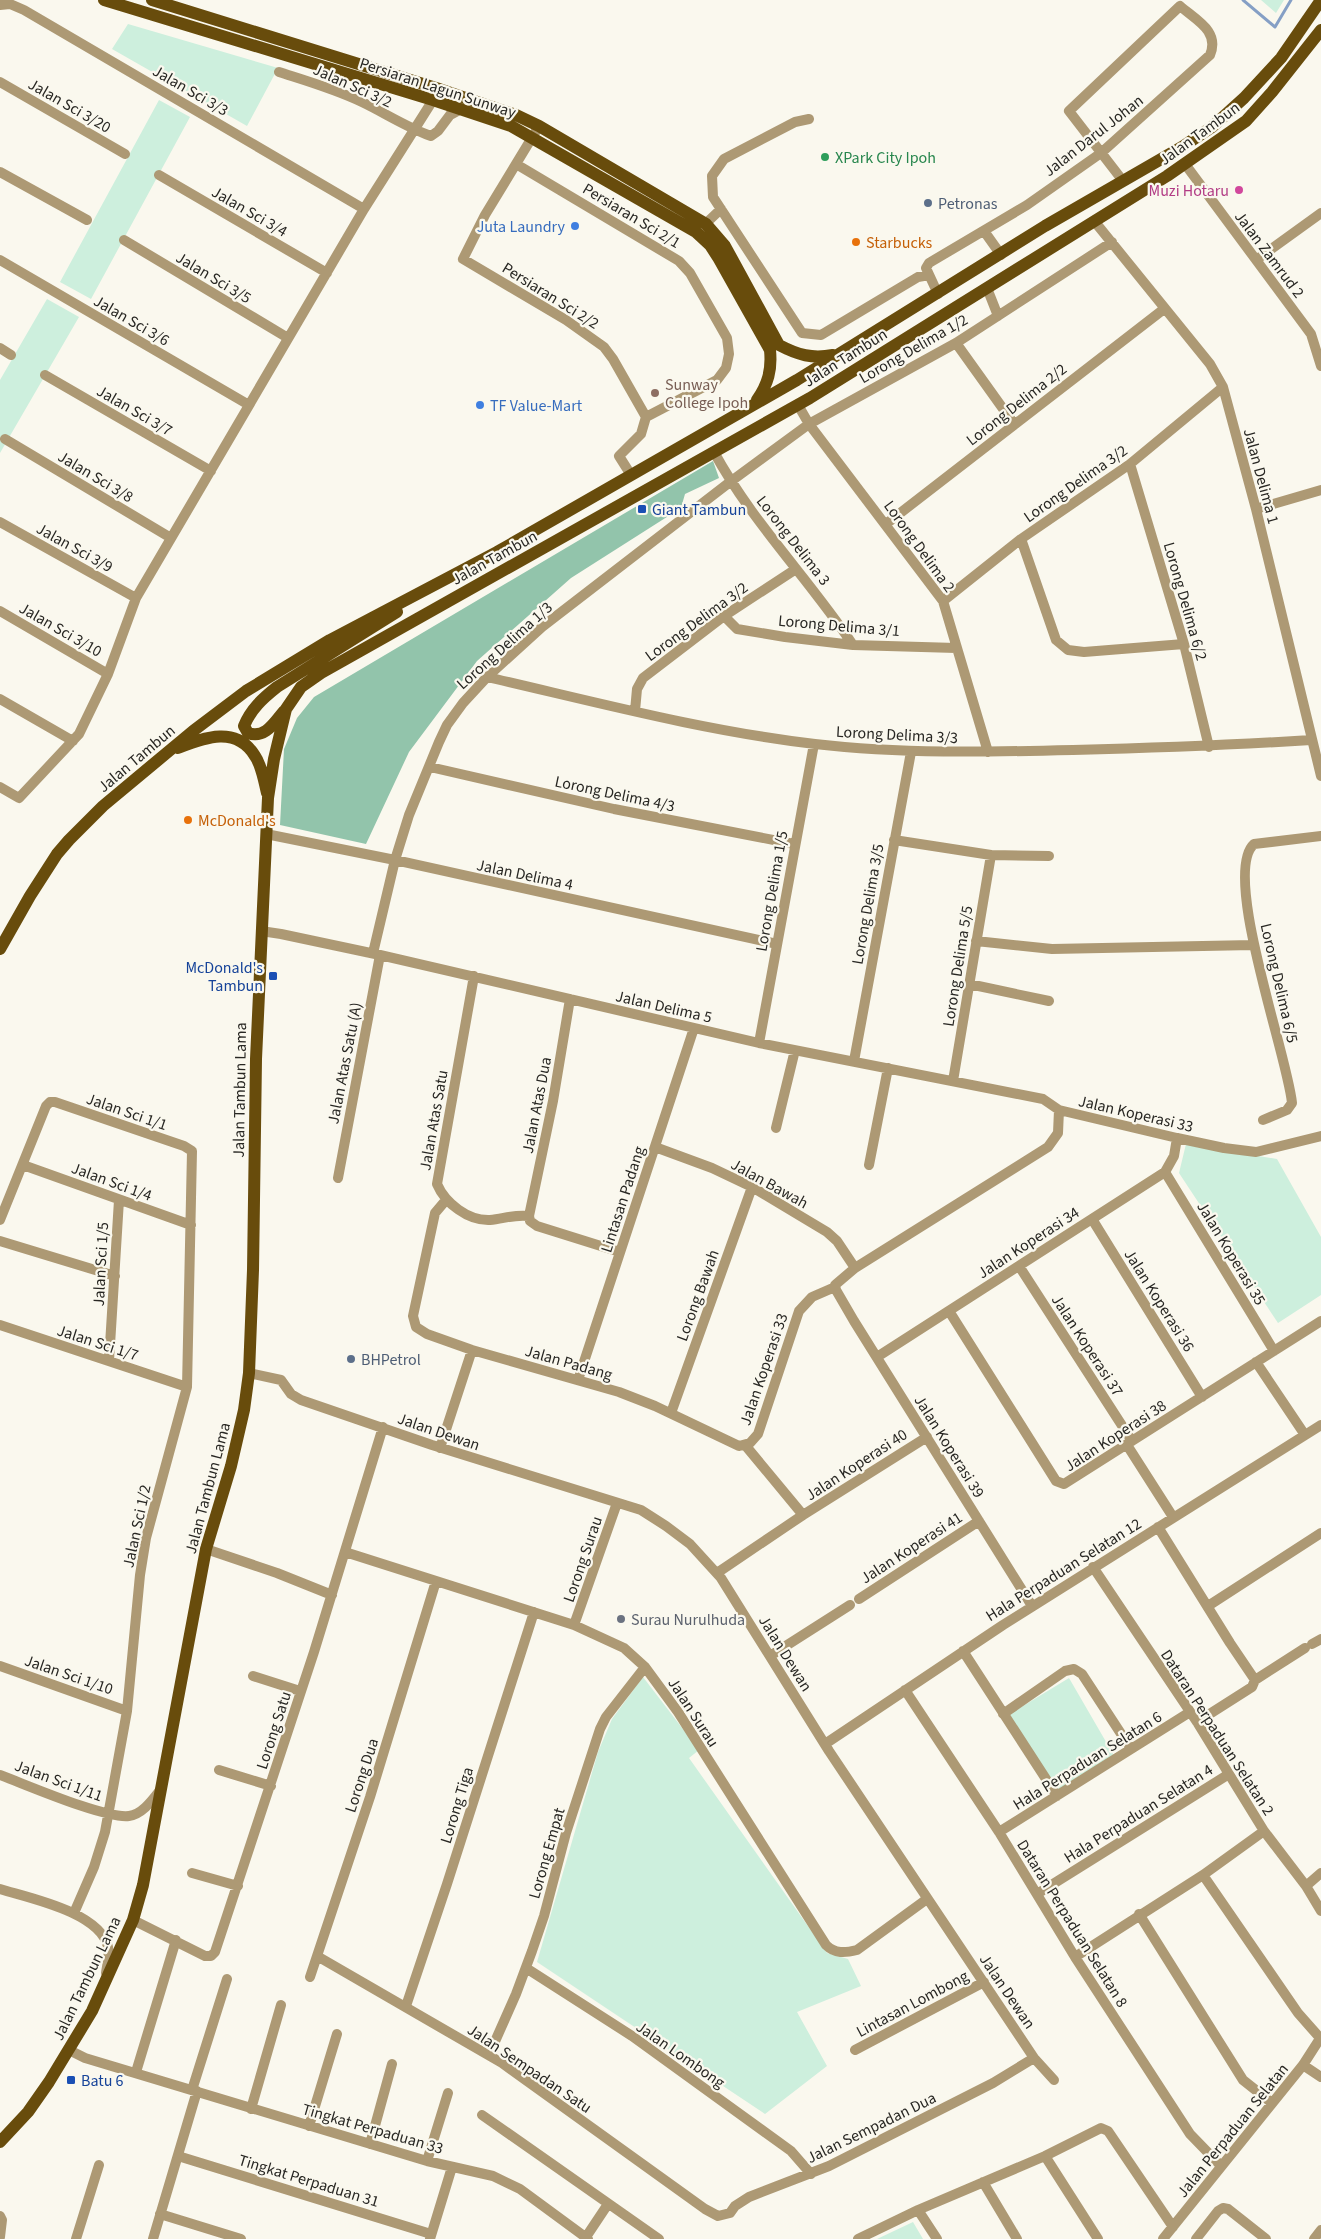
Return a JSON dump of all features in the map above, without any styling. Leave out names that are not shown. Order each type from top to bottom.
[{"type":"main road","name":"Persiaran Lagun Sunway","points":[[104,0],[434,94],[516,115],[539,126],[706,224],[725,246],[775,348]]},
{"type":"main road","name":"Persiaran Lagun Sunway","points":[[152,0],[434,94],[461,109],[511,126],[696,232],[710,246],[719,259],[775,348]]},
{"type":"main road","name":"Jalan Tambun","points":[[2,943],[46,869],[69,840],[103,806],[171,752],[193,731],[246,691],[330,640],[497,552],[797,380],[1182,147],[1212,126],[1244,98],[1281,58],[1321,0]]},
{"type":"main road","name":"Jalan Tambun","points":[[424,590],[392,616],[277,687],[259,702],[248,717],[244,726],[248,733],[256,736],[265,732],[286,709],[301,688],[347,658],[798,405],[1095,222],[1185,164],[1246,121],[1272,92],[1321,30]]},
{"type":"main road","points":[[756,402],[769,376],[775,348],[811,358],[840,353]]},
{"type":"main road","points":[[268,798],[286,709]]},
{"type":"main road","points":[[171,752],[204,738],[216,736],[231,737],[256,756],[268,798]]},
{"type":"main road","name":"Jalan Tambun Lama","points":[[0,2142],[28,2112],[69,2050],[104,1986],[131,1926],[144,1885],[206,1550],[231,1466],[244,1410],[248,1373],[253,1270],[256,1059],[268,798]]},
{"type":"street","name":"Jalan Sci 3/3","points":[[0,5],[10,4],[24,10],[364,209]]},
{"type":"street","name":"Jalan Darul Johan","points":[[929,275],[926,268],[932,261],[1027,205],[1101,152],[1210,55],[1214,39],[1211,32],[1180,6],[1069,111],[1101,152]]},
{"type":"street","name":"Jalan Sci 3/2","points":[[279,72],[326,86],[363,102],[414,130]]},
{"type":"street","name":"Jalan Sci 3/20","points":[[0,82],[125,154]]},
{"type":"street","points":[[0,788],[19,798],[79,734],[108,674],[136,598],[364,209],[414,130],[434,94]]},
{"type":"street","points":[[414,130],[433,136],[450,115],[461,109]]},
{"type":"street","points":[[809,119],[794,122],[724,159],[712,176],[713,197],[802,332],[821,334],[918,277],[929,275],[938,294]]},
{"type":"street","points":[[516,164],[539,126]]},
{"type":"street","points":[[1101,152],[1123,181]]},
{"type":"street","name":"Persiaran Sci 2/2","points":[[516,164],[463,258],[566,320],[604,347],[613,359],[646,417]]},
{"type":"street","name":"Persiaran Sci 2/1","points":[[516,164],[679,261],[690,273],[727,338],[729,354],[726,368],[717,380],[646,417]]},
{"type":"street","name":"Jalan Zamrud 2","points":[[1185,164],[1311,334],[1321,366]]},
{"type":"street","points":[[0,172],[87,220]]},
{"type":"street","name":"Jalan Sci 3/4","points":[[159,175],[327,273]]},
{"type":"street","points":[[696,232],[721,209]]},
{"type":"street","points":[[1256,260],[1321,213]]},
{"type":"street","name":"Jalan Delima 1","points":[[1095,222],[1210,364],[1223,387],[1256,509],[1321,776]]},
{"type":"street","points":[[984,231],[1001,255]]},
{"type":"street","name":"Jalan Sci 3/5","points":[[124,240],[288,338]]},
{"type":"street","name":"Lorong Delima 1/2","points":[[730,482],[809,424],[956,342],[1112,242]]},
{"type":"street","name":"Jalan Sci 3/6","points":[[0,260],[249,405]]},
{"type":"street","points":[[988,288],[998,316]]},
{"type":"street","name":"Lorong Delima 2/2","points":[[886,524],[1164,309]]},
{"type":"street","points":[[1311,334],[1321,328]]},
{"type":"street","points":[[956,342],[1014,424]]},
{"type":"street","points":[[0,348],[11,354]]},
{"type":"street","name":"Jalan Sci 3/7","points":[[45,375],[210,471]]},
{"type":"street","name":"Lorong Delima 3/2","points":[[942,601],[1021,539],[1130,464],[1223,387]]},
{"type":"street","name":"Lorong Delima 2","points":[[798,405],[809,424],[942,601],[988,752]]},
{"type":"street","points":[[632,475],[620,456],[641,434],[646,417]]},
{"type":"street","name":"Jalan Sci 3/8","points":[[5,439],[171,538]]},
{"type":"street","name":"Lorong Delima 3","points":[[714,452],[730,482],[796,569],[830,610],[853,645]]},
{"type":"street","name":"Lorong Delima 6/2","points":[[1130,464],[1184,644],[1210,747]]},
{"type":"street","name":"Lorong Delima 1/3","points":[[377,954],[396,860],[410,815],[438,742],[447,725],[463,703],[487,677],[542,628],[730,482]]},
{"type":"street","points":[[1256,509],[1321,490]]},
{"type":"street","name":"Jalan Sci 3/9","points":[[0,522],[136,598]]},
{"type":"street","points":[[1021,539],[1056,640],[1068,650],[1084,652],[1184,644]]},
{"type":"street","name":"Lorong Delima 3/2","points":[[635,711],[638,689],[643,678],[724,616],[796,569]]},
{"type":"street","name":"Jalan Sci 3/10","points":[[0,611],[108,674]]},
{"type":"street","name":"Lorong Delima 3/1","points":[[724,616],[737,629],[853,645],[956,648]]},
{"type":"street","name":"Lorong Delima 3/3","points":[[487,677],[737,733],[814,744],[911,752],[1210,747],[1311,740]]},
{"type":"street","points":[[0,699],[73,740]]},
{"type":"street","name":"Lorong Delima 1/5","points":[[759,1043],[794,844],[814,744]]},
{"type":"street","name":"Lorong Delima 3/5","points":[[854,1062],[911,752]]},
{"type":"street","name":"Lorong Delima 4/3","points":[[430,766],[614,809],[794,844]]},
{"type":"street","name":"Lorong Delima 6/5","points":[[1263,1120],[1287,1110],[1292,1103],[1270,1005],[1253,945],[1244,874],[1246,858],[1250,848],[1261,842],[1321,836]]},
{"type":"street","name":"Jalan Delima 4","points":[[266,837],[396,860],[777,944]]},
{"type":"street","points":[[894,840],[991,856],[1049,856]]},
{"type":"street","name":"Lorong Delima 5/5","points":[[954,1081],[991,856]]},
{"type":"street","name":"Jalan Delima 5","points":[[261,931],[377,954],[759,1043],[1043,1099],[1059,1110]]},
{"type":"street","points":[[976,941],[1052,949],[1253,945]]},
{"type":"street","name":"Jalan Atas Satu (A)","points":[[338,1178],[377,954]]},
{"type":"street","name":"Jalan Atas Satu","points":[[446,1200],[437,1184],[437,1177],[474,976]]},
{"type":"street","points":[[969,984],[1049,1001]]},
{"type":"street","name":"Jalan Atas Dua","points":[[529,1216],[553,1101],[570,999]]},
{"type":"street","name":"Lintasan Padang","points":[[578,1380],[694,1028]]},
{"type":"street","points":[[776,1128],[794,1050]]},
{"type":"street","points":[[869,1166],[888,1068]]},
{"type":"street","name":"Jalan Sci 1/1","points":[[23,1165],[46,1106],[52,1102],[184,1146]]},
{"type":"street","name":"Jalan Koperasi 33","points":[[745,1446],[758,1434],[799,1311],[812,1297],[835,1287],[838,1280],[855,1268],[1044,1150],[1052,1143],[1058,1133],[1059,1110],[1177,1138],[1224,1148],[1256,1152],[1321,1136]]},
{"type":"street","points":[[1165,1172],[1174,1156],[1177,1138]]},
{"type":"street","name":"Jalan Sci 1/2","points":[[74,1913],[94,1867],[108,1814],[127,1711],[140,1575],[146,1538],[185,1402],[193,1154],[190,1149],[184,1146]]},
{"type":"street","name":"Jalan Bawah","points":[[655,1146],[712,1168],[752,1187],[827,1232],[837,1241],[855,1268]]},
{"type":"street","points":[[0,1220],[23,1165]]},
{"type":"street","name":"Jalan Sci 1/4","points":[[23,1165],[191,1225]]},
{"type":"street","name":"Jalan Koperasi 34","points":[[878,1357],[1165,1172]]},
{"type":"street","name":"Jalan Koperasi 35","points":[[1165,1172],[1274,1350]]},
{"type":"street","name":"Lorong Bawah","points":[[671,1414],[752,1187]]},
{"type":"street","name":"Jalan Sci 1/5","points":[[109,1361],[119,1200]]},
{"type":"street","points":[[446,1200],[478,1219],[490,1220],[512,1215],[529,1216],[530,1221],[537,1226],[620,1252]]},
{"type":"street","name":"Jalan Padang","points":[[446,1200],[435,1213],[413,1316],[416,1327],[427,1334],[472,1350],[618,1392],[671,1414],[733,1444],[745,1446]]},
{"type":"street","name":"Jalan Koperasi 36","points":[[1092,1219],[1202,1397]]},
{"type":"street","points":[[0,1241],[115,1276]]},
{"type":"street","name":"Jalan Koperasi 37","points":[[1019,1266],[1130,1443],[1173,1517]]},
{"type":"street","name":"Jalan Koperasi 39","points":[[835,1287],[1032,1606]]},
{"type":"street","name":"Jalan Koperasi 38","points":[[949,1311],[1058,1483],[1066,1483],[1321,1321]]},
{"type":"street","name":"Jalan Sci 1/7","points":[[0,1325],[187,1386]]},
{"type":"street","points":[[440,1448],[472,1350]]},
{"type":"street","points":[[1256,1362],[1305,1435]]},
{"type":"street","name":"Jalan Dewan","points":[[248,1373],[276,1378],[281,1380],[295,1397],[440,1448],[641,1510],[690,1544],[717,1573],[825,1744],[927,1899],[1034,2058],[1054,2080]]},
{"type":"street","name":"Hala Perpaduan Selatan 12","points":[[825,1744],[1032,1606],[1321,1425]]},
{"type":"street","name":"Lorong Satu","points":[[131,1926],[176,1940],[205,1956],[214,1955],[271,1786],[383,1427]]},
{"type":"street","name":"Jalan Koperasi 40","points":[[745,1446],[803,1515],[927,1436]]},
{"type":"street","name":"Lorong Surau","points":[[574,1625],[617,1503]]},
{"type":"street","points":[[717,1573],[803,1515]]},
{"type":"street","name":"Jalan Koperasi 41","points":[[859,1599],[979,1521]]},
{"type":"street","points":[[1158,1527],[1255,1680]]},
{"type":"street","points":[[1208,1606],[1321,1533]]},
{"type":"street","points":[[206,1550],[276,1573],[332,1595]]},
{"type":"street","name":"Jalan Surau","points":[[345,1552],[574,1625],[624,1648],[645,1667],[678,1712],[826,1945],[831,1950],[847,1952],[857,1950],[927,1899]]},
{"type":"street","name":"Dataran Perpaduan Selatan 2","points":[[1093,1567],[1197,1722],[1264,1831],[1306,1886],[1321,1910]]},
{"type":"street","name":"Lorong Dua","points":[[310,1977],[373,1789],[436,1582]]},
{"type":"street","points":[[770,1656],[850,1605]]},
{"type":"street","name":"Lorong Tiga","points":[[406,2006],[448,1884],[534,1612]]},
{"type":"street","points":[[1197,1722],[1252,1687],[1255,1680],[1313,1644]]},
{"type":"street","points":[[963,1651],[1057,1796]]},
{"type":"street","name":"Jalan Sci 1/10","points":[[0,1666],[127,1711]]},
{"type":"street","name":"Lorong Empat","points":[[489,2055],[526,1968],[544,1916],[566,1833],[600,1729],[606,1717],[645,1667]]},
{"type":"street","points":[[1003,1714],[1065,1671],[1074,1669],[1082,1674],[1131,1749]]},
{"type":"street","points":[[253,1676],[300,1691]]},
{"type":"street","name":"Dataran Perpaduan Selatan 8","points":[[905,1690],[999,1832],[1075,1957],[1190,2134],[1222,2166]]},
{"type":"street","name":"Hala Perpaduan Selatan 6","points":[[999,1832],[1190,1712]]},
{"type":"street","points":[[219,1770],[271,1786]]},
{"type":"street","name":"Hala Perpaduan Selatan 4","points":[[1037,1894],[1229,1774]]},
{"type":"street","name":"Jalan Sci 1/11","points":[[0,1775],[108,1814],[131,1816],[147,1806],[163,1787]]},
{"type":"street","points":[[1075,1957],[1139,1914],[1203,1875],[1264,1831]]},
{"type":"street","points":[[192,1873],[238,1886]]},
{"type":"street","points":[[1306,1886],[1321,1873]]},
{"type":"street","points":[[1203,1875],[1298,2013],[1320,2038]]},
{"type":"street","points":[[0,1889],[74,1913],[98,1929],[106,1942],[108,1954],[104,1986]]},
{"type":"street","points":[[1139,1914],[1243,2080],[1272,2103]]},
{"type":"street","points":[[136,2072],[176,1940]]},
{"type":"street","name":"Jalan Sempadan Satu","points":[[317,1956],[489,2055],[712,2214],[718,2216]]},
{"type":"street","name":"Jalan Lombong","points":[[526,1968],[632,2036],[792,2150],[811,2174]]},
{"type":"street","points":[[153,2239],[227,1979]]},
{"type":"street","name":"Lintasan Lombong","points":[[855,2050],[984,1982]]},
{"type":"street","points":[[251,2109],[281,2005]]},
{"type":"street","points":[[309,2126],[337,2034]]},
{"type":"street","name":"Jalan Perpaduan Selatan","points":[[1163,2239],[1303,2065],[1320,2038]]},
{"type":"street","name":"Tingkat Perpaduan 33","points":[[69,2050],[85,2058],[136,2072],[251,2109],[427,2161],[493,2176],[520,2189],[587,2238]]},
{"type":"street","name":"Jalan Sempadan Dua","points":[[718,2216],[730,2213],[735,2206],[749,2197],[811,2174],[994,2083],[1034,2058]]},
{"type":"street","points":[[370,2144],[392,2064]]},
{"type":"street","points":[[1303,2065],[1321,2077]]},
{"type":"street","points":[[427,2161],[448,2093]]},
{"type":"street","points":[[482,2115],[659,2239]]},
{"type":"street","points":[[858,2239],[918,2210],[1045,2156],[1101,2128],[1108,2131],[1173,2227]]},
{"type":"street","name":"Tingkat Perpaduan 31","points":[[178,2156],[431,2236]]},
{"type":"street","points":[[1045,2156],[1098,2239]]},
{"type":"street","points":[[76,2239],[99,2165]]},
{"type":"street","points":[[431,2236],[452,2167]]},
{"type":"street","points":[[983,2182],[1017,2239]]},
{"type":"street","points":[[587,2238],[608,2204]]},
{"type":"street","points":[[1196,2239],[1218,2211],[1223,2208],[1228,2209],[1266,2239]]},
{"type":"street","points":[[918,2210],[937,2239]]},
{"type":"street","points":[[160,2214],[241,2239]]},
{"type":"street","points":[[0,2216],[2,2220],[0,2237]]},
{"type":"street","points":[[1314,2239],[1321,2230]]},
{"type":"green space","points":[[1261,0],[1284,0],[1276,13]]},
{"type":"green space","points":[[128,24],[278,68],[247,126],[112,49]]},
{"type":"green space","points":[[159,100],[190,117],[91,299],[60,282]]},
{"type":"green space","points":[[47,299],[79,317],[0,453],[0,380]]},
{"type":"green space","points":[[713,461],[719,478],[685,494],[681,508],[571,578],[477,661],[409,752],[366,844],[280,825],[284,749],[297,718],[314,697]]},
{"type":"green space","points":[[1186,1144],[1277,1159],[1321,1237],[1321,1295],[1278,1323],[1179,1173]]},
{"type":"green space","points":[[643,1677],[699,1750],[689,1758],[827,1953],[848,1959],[861,1986],[797,2012],[827,2066],[765,2114],[537,1962],[598,1752],[612,1719]]},
{"type":"green space","points":[[1069,1678],[1116,1759],[1057,1793],[1008,1715]]},
{"type":"green space","points":[[913,2222],[923,2239],[877,2239]]},
{"type":"waterway","points":[[1243,0],[1275,27],[1291,0]]},
{"type":"place","name":"XPark City Ipoh","points":[[825,157]]},
{"type":"place","name":"Muzi Hotaru","points":[[1239,190]]},
{"type":"place","name":"Petronas","points":[[928,203]]},
{"type":"place","name":"Juta Laundry","points":[[575,226]]},
{"type":"place","name":"Starbucks","points":[[856,242]]},
{"type":"place","name":"Sunway College Ipoh","points":[[655,393]]},
{"type":"place","name":"TF Value-Mart","points":[[480,405]]},
{"type":"place","name":"Giant Tambun","points":[[642,509]]},
{"type":"place","name":"McDonald's","points":[[188,820]]},
{"type":"place","name":"McDonald's Tambun","points":[[273,976]]},
{"type":"place","name":"BHPetrol","points":[[351,1359]]},
{"type":"place","name":"Surau Nurulhuda","points":[[621,1619]]},
{"type":"place","name":"Batu 6","points":[[71,2080]]}]
